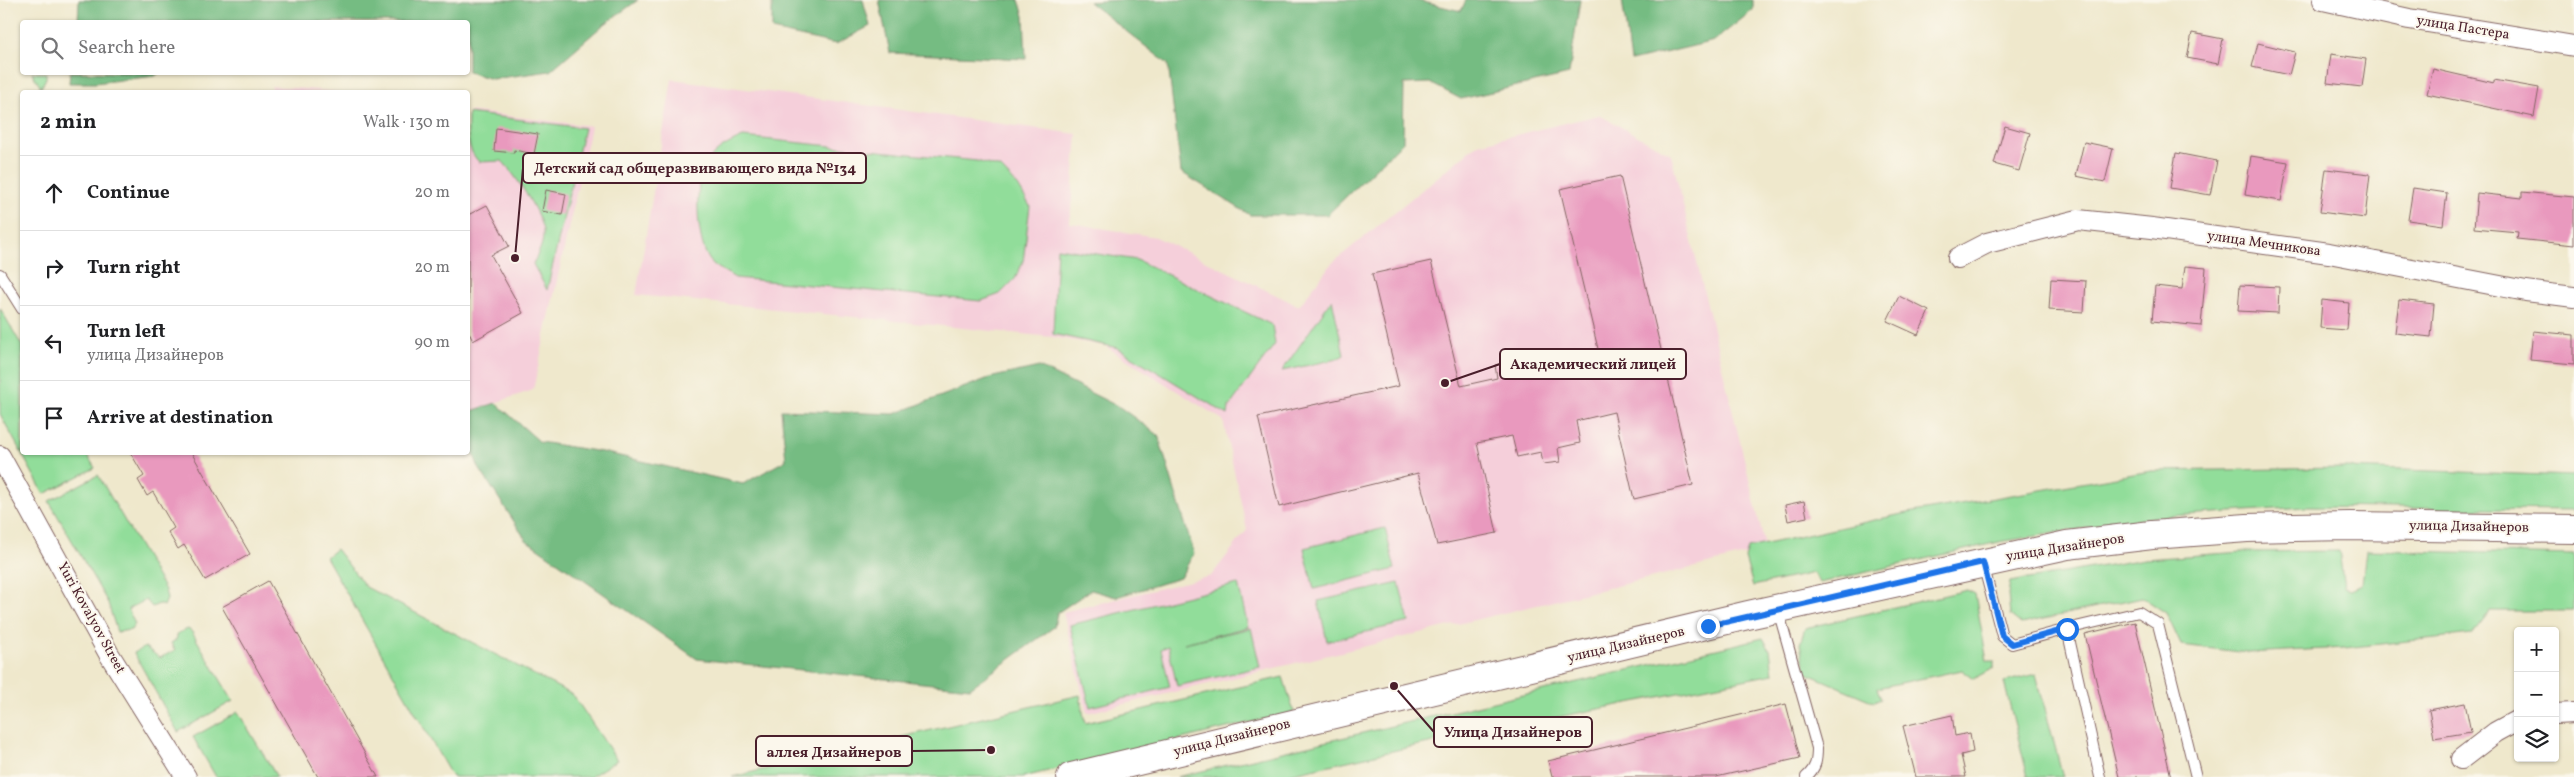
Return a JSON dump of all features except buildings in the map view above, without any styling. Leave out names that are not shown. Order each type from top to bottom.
[{"type":"street","name":"улица Пастера","points":[[2323,0],[2409,19],[2574,46]]},
{"type":"street","name":"улица Мечникова","points":[[1958,258],[1987,243],[2078,220],[2152,228],[2329,253],[2526,292],[2574,296]]},
{"type":"street","name":"Yuri Kovalyov Street","points":[[0,456],[109,654],[186,777]]},
{"type":"street","name":"улица Дизайнеров","points":[[1071,777],[1778,609],[2066,545],[2152,535],[2247,528],[2350,526],[2574,529]]},
{"type":"street","points":[[2559,714],[2574,713]]},
{"type":"street","points":[[2461,759],[2496,732],[2514,722]]},
{"type":"lane","points":[[0,274],[20,306]]},
{"type":"lane","points":[[1983,562],[2002,636],[2012,644],[2140,612],[2158,624],[2196,777]]},
{"type":"lane","points":[[1778,609],[1817,748],[1815,766],[1806,777]]},
{"type":"lane","points":[[2067,629],[2100,777]]},
{"type":"shaded area","points":[[672,79],[1077,134],[1070,223],[1156,237],[1299,306],[1331,264],[1478,144],[1599,115],[1671,154],[1766,550],[1087,713],[1063,612],[1211,576],[1247,530],[1223,420],[1105,346],[1052,337],[636,295]]},
{"type":"shaded area","points":[[271,86],[317,90],[273,90]]},
{"type":"shaded area","points":[[470,111],[591,126],[533,390],[470,411]]},
{"type":"green space","points":[[79,0],[638,0],[602,26],[550,71],[492,79],[470,73],[470,20],[78,20]]},
{"type":"green space","points":[[772,0],[863,0],[870,26],[836,44],[772,30]]},
{"type":"green space","points":[[879,0],[1019,0],[1024,16],[1026,59],[890,53]]},
{"type":"green space","points":[[1118,0],[1415,0],[1461,11],[1466,0],[1580,0],[1569,74],[1461,99],[1430,83],[1404,84],[1403,142],[1327,215],[1250,215],[1181,172],[1168,64],[1089,2]]},
{"type":"green space","points":[[1622,0],[1753,0],[1753,10],[1714,41],[1631,61]]},
{"type":"green space","points":[[33,75],[46,75],[41,88]]},
{"type":"green space","points":[[70,75],[156,75],[95,83],[69,83]]},
{"type":"green space","points":[[470,113],[584,128],[547,290],[533,264],[543,240],[543,231],[537,214],[520,185],[502,161],[479,162],[471,151]]},
{"type":"green space","points":[[743,137],[977,161],[1001,168],[1018,186],[1030,206],[1023,262],[1015,279],[1000,294],[981,301],[735,278],[714,265],[707,255],[700,230],[698,201],[701,176],[708,161],[721,148]]},
{"type":"green space","points":[[1057,248],[1137,260],[1272,325],[1275,344],[1229,407],[1228,415],[1118,348],[1053,334]]},
{"type":"green space","points":[[1332,299],[1344,355],[1337,359],[1282,371]]},
{"type":"green space","points":[[0,308],[20,343],[20,450],[0,414]]},
{"type":"green space","points":[[1039,367],[1121,408],[1158,435],[1194,553],[1180,578],[1116,597],[1091,590],[1057,613],[1054,627],[970,688],[697,659],[526,540],[479,468],[470,445],[470,411],[496,403],[540,442],[602,452],[743,484],[786,460],[781,410],[894,414],[989,378]]},
{"type":"green space","points":[[23,455],[87,455],[95,468],[44,494]]},
{"type":"green space","points":[[2346,468],[2574,476],[2574,510],[2306,507],[2155,517],[1999,542],[1819,583],[1814,573],[1753,586],[1745,558],[1748,548],[1902,514],[2151,471]]},
{"type":"green space","points":[[98,475],[165,590],[167,599],[164,606],[159,604],[152,607],[146,600],[128,609],[135,624],[131,630],[117,632],[108,603],[49,501]]},
{"type":"green space","points":[[1385,528],[1395,569],[1314,589],[1304,548]]},
{"type":"green space","points":[[336,549],[366,587],[573,695],[617,760],[590,777],[452,777],[326,557]]},
{"type":"green space","points":[[2366,550],[2574,555],[2574,611],[2490,611],[2472,634],[2344,648],[2248,653],[2181,645],[2166,613],[2142,597],[2021,624],[2010,615],[2008,594],[2010,582],[2145,559],[2242,552],[2339,551],[2344,587],[2351,589],[2362,584]]},
{"type":"green space","points":[[1399,583],[1409,622],[1327,641],[1318,601]]},
{"type":"green space","points":[[1238,584],[1248,627],[1184,643],[1251,628],[1260,667],[1177,686],[1168,646],[1161,649],[1170,687],[1090,707],[1070,625]]},
{"type":"green space","points":[[1967,590],[1975,594],[1987,661],[1994,661],[1994,668],[1974,679],[1962,670],[1877,688],[1881,699],[1874,702],[1806,673],[1800,644],[1805,628]]},
{"type":"green space","points":[[188,629],[192,632],[233,701],[178,732],[134,653],[145,647],[160,658],[175,650],[171,643],[176,640],[178,633]]},
{"type":"green space","points":[[1763,638],[1770,650],[1773,674],[1424,744],[1276,777],[1177,777]]},
{"type":"green space","points":[[2036,674],[2063,777],[2028,777],[2004,682]]},
{"type":"green space","points":[[1283,677],[1294,712],[1023,777],[732,777],[1080,695],[1085,723]]},
{"type":"green space","points":[[238,712],[277,777],[216,777],[193,737]]},
{"type":"place","name":"Детский сад общеразвивающего вида №134","points":[[515,258]]},
{"type":"place","name":"Академический лицей","points":[[1445,383]]},
{"type":"place","name":"Улица Дизайнеров","points":[[1394,686]]},
{"type":"place","name":"аллея Дизайнеров","points":[[991,750]]},
{"type":"route","points":[[1708,626],[1748,615],[1983,562],[2002,636],[2012,644],[2067,629]]}]
